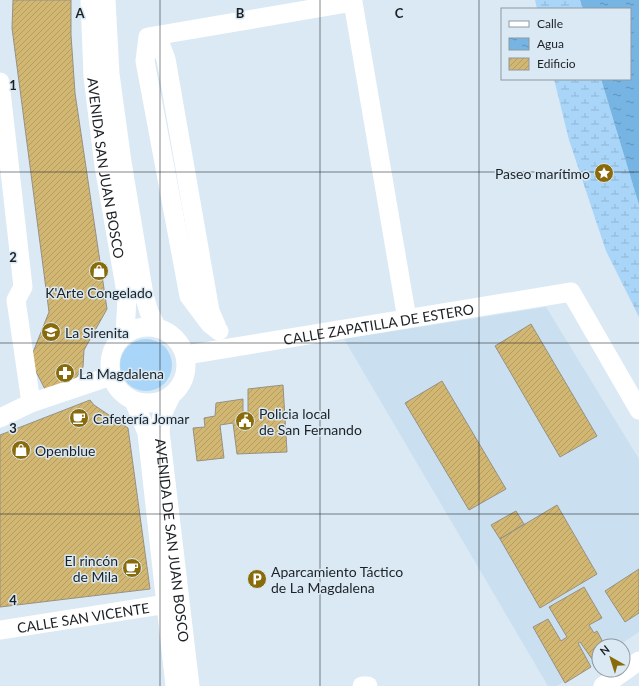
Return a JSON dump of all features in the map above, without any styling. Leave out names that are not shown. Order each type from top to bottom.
[{"type":"street","name":"AVENIDA SAN JUAN BOSCO","points":[[90,0],[93,77],[104,166],[127,298],[125,334]]},
{"type":"street","name":"AVENIDA SAN JUAN BOSCO","points":[[106,0],[110,74],[122,162],[144,295],[149,312],[157,328]]},
{"type":"street","points":[[227,348],[219,331],[210,324],[189,296],[145,61],[148,37],[353,2],[407,319]]},
{"type":"street","points":[[0,82],[23,287],[16,300],[31,403]]},
{"type":"street","name":"CALLE ZAPATILLA DE ESTERO","points":[[186,355],[571,292],[639,410]]},
{"type":"street","points":[[140,328],[157,328],[167,331],[175,337],[182,346],[186,355],[187,367],[185,378],[179,388],[171,396],[159,402],[147,404],[134,402],[124,396],[116,387],[111,376],[109,365],[111,353],[125,334],[140,328]]},
{"type":"street","points":[[0,418],[31,403],[111,376]]},
{"type":"street","name":"AVENIDA DE SAN JUAN BOSCO","points":[[171,396],[162,415],[160,431],[190,686]]},
{"type":"street","name":"AVENIDA DE SAN JUAN BOSCO","points":[[134,402],[147,433],[175,686]]},
{"type":"street","name":"CALLE SAN VICENTE","points":[[0,630],[94,619],[167,604]]},
{"type":"street","points":[[603,686],[639,661]]},
{"type":"street","points":[[362,686],[368,686]]},
{"type":"shaded area","points":[[546,307],[639,459],[639,632],[630,638],[591,638],[591,664],[557,686],[548,686],[344,339]]},
{"type":"green space","points":[[535,0],[580,0],[583,8],[537,8]]},
{"type":"green space","name":"Paseo marítimo","points":[[554,80],[601,80],[639,205],[639,317],[606,251],[569,140]]},
{"type":"green space","points":[[146,339],[156,341],[164,347],[170,355],[172,365],[170,375],[164,383],[156,389],[146,391],[136,389],[128,383],[122,375],[120,365],[122,355],[128,347],[136,341]]},
{"type":"water","points":[[580,0],[639,0],[639,205],[601,80],[631,80],[631,8],[583,8]]},
{"type":"building","points":[[13,0],[71,0],[71,35],[75,93],[107,309],[84,350],[83,367],[76,378],[47,393],[30,360],[49,312],[12,28]]},
{"type":"building","points":[[531,324],[597,436],[560,457],[495,346]]},
{"type":"building","points":[[442,381],[506,489],[469,510],[405,403]]},
{"type":"building","name":"Policia local de San Fernando","points":[[283,385],[287,452],[237,454],[233,423],[220,425],[224,458],[197,461],[193,428],[205,427],[204,418],[215,416],[216,403],[243,399],[243,413],[248,413],[248,389]]},
{"type":"building","points":[[90,400],[94,405],[128,428],[150,589],[0,607],[0,435]]},
{"type":"building","points":[[557,505],[597,574],[540,608],[500,539]]},
{"type":"building","points":[[516,511],[524,524],[500,539],[491,525]]},
{"type":"building","points":[[639,569],[639,613],[625,622],[605,591]]},
{"type":"building","points":[[584,587],[602,618],[589,625],[594,633],[597,631],[601,638],[591,638],[591,658],[580,642],[578,643],[591,667],[565,683],[533,627],[548,619],[561,641],[567,637],[549,607]]},
{"type":"place","name":"Paseo marítimo","points":[[604,173]]},
{"type":"place","name":"K'Arte Congelado","points":[[99,271]]},
{"type":"place","name":"La Sirenita","points":[[51,332]]},
{"type":"place","name":"La Magdalena","points":[[65,373]]},
{"type":"place","name":"Cafetería Jomar","points":[[79,418]]},
{"type":"place","name":"Policia local de San Fernando","points":[[245,421]]},
{"type":"place","name":"Openblue","points":[[21,450]]},
{"type":"place","name":"El rincón de Mila","points":[[132,568]]},
{"type":"place","name":"Aparcamiento Táctico de La Magdalena","points":[[257,579]]}]
